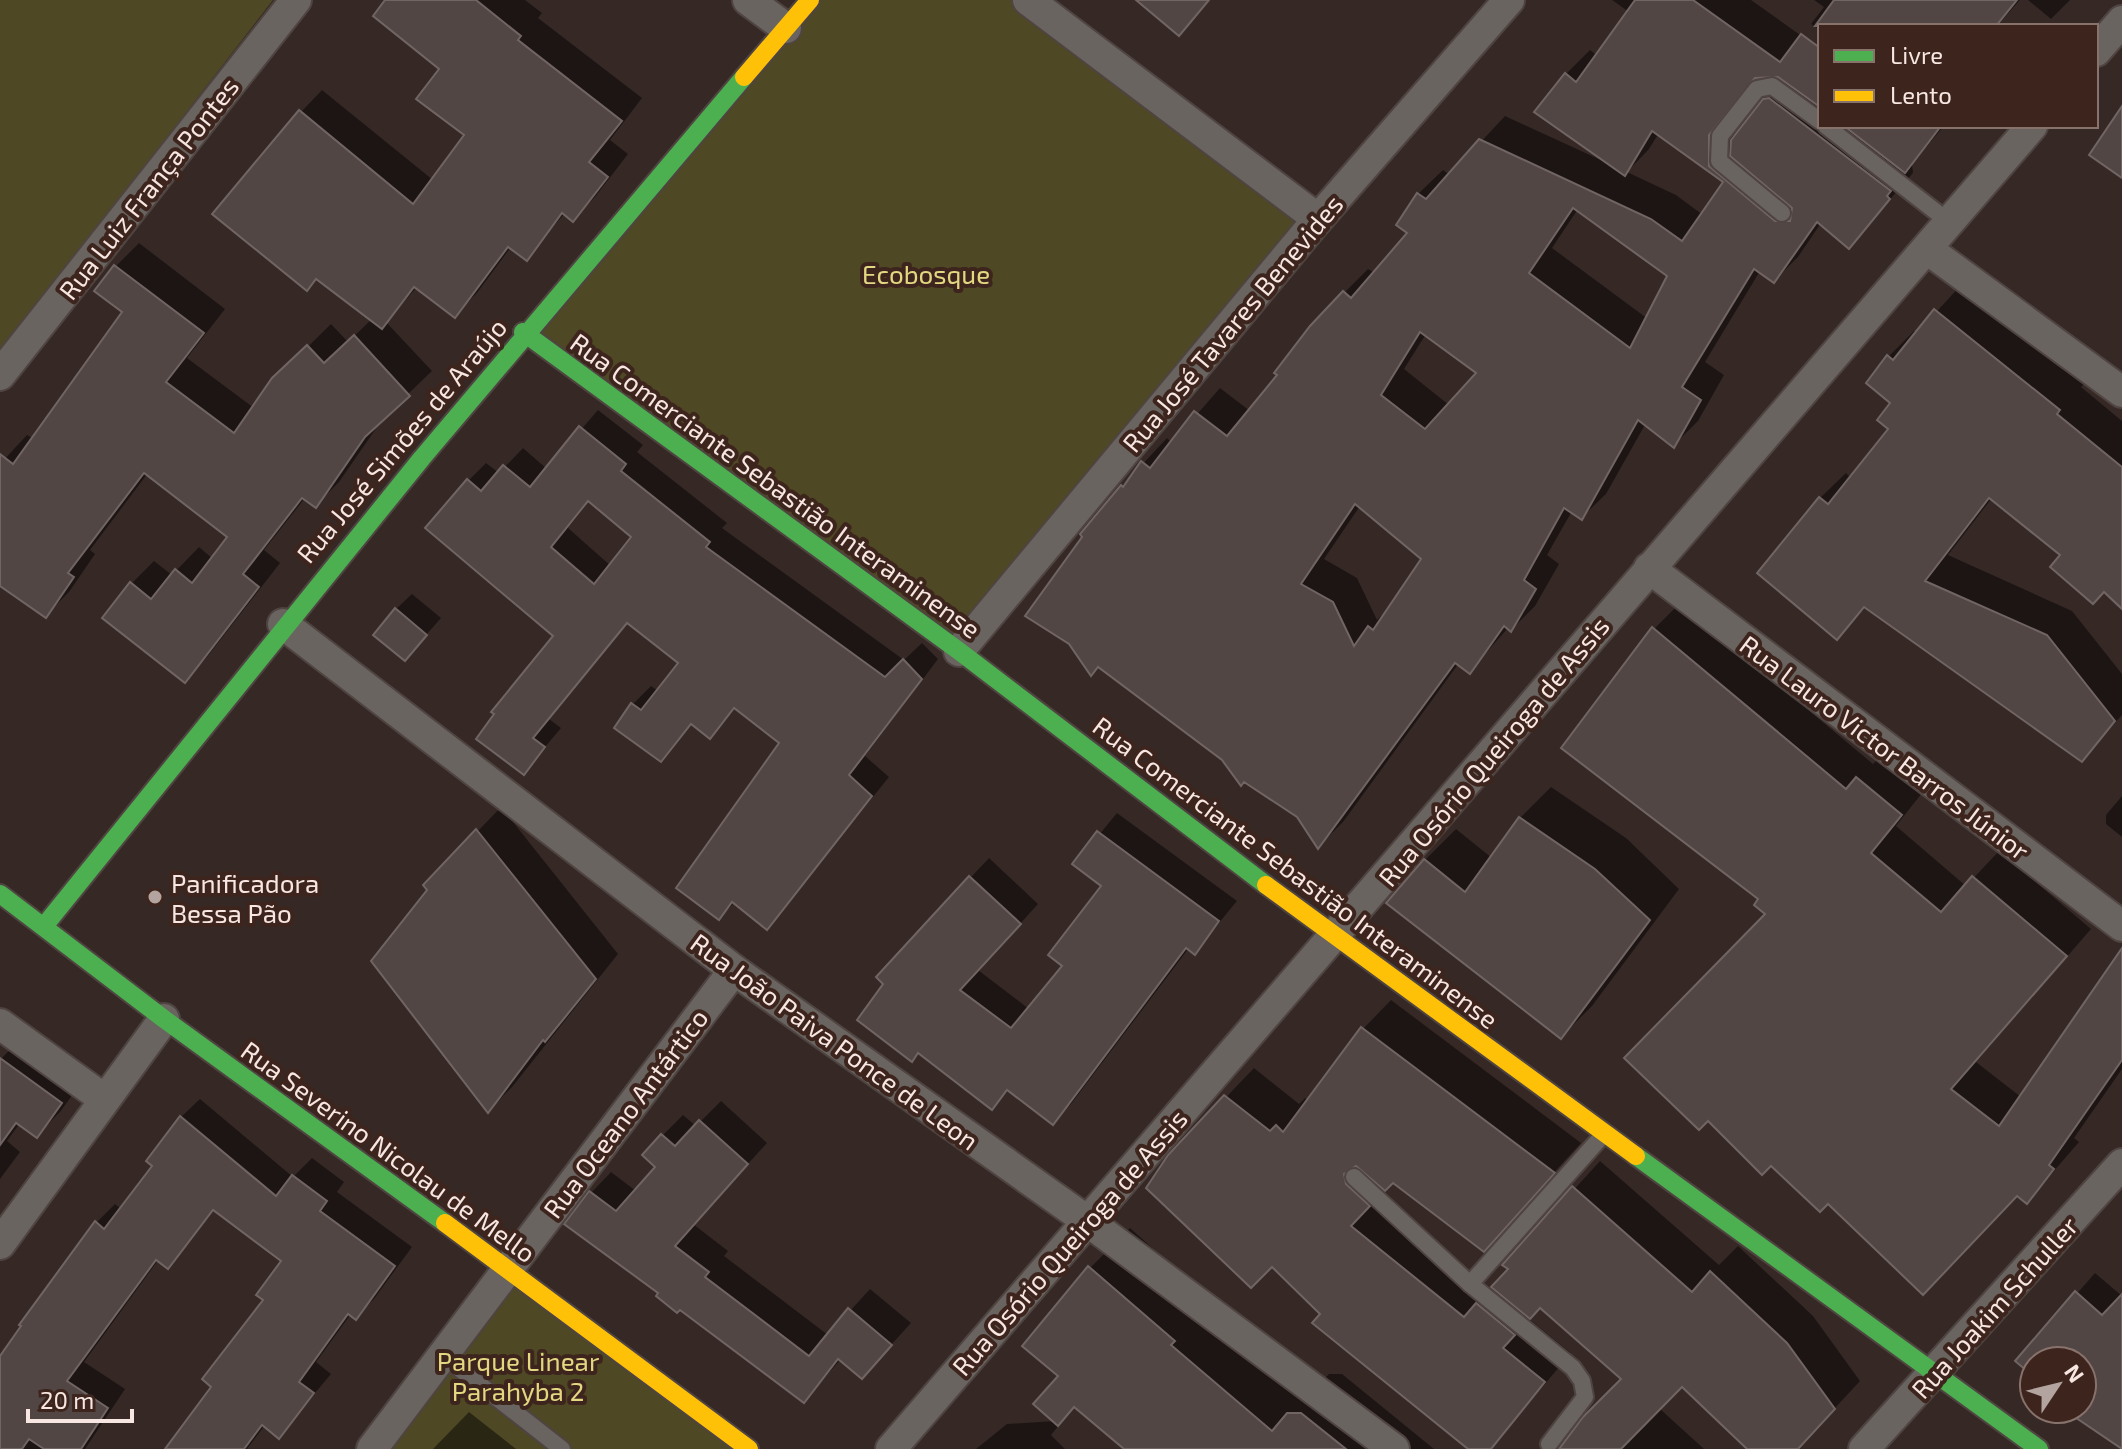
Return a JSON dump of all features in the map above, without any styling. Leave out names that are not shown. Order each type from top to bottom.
[{"type":"street","name":"Rua Luiz França Pontes","points":[[0,375],[296,0]]},
{"type":"street","points":[[748,0],[786,28]]},
{"type":"street","name":"Rua José Simões de Araújo","points":[[45,925],[283,624],[523,332],[810,0]]},
{"type":"street","points":[[1028,0],[1318,219]]},
{"type":"street","name":"Rua José Tavares Benevides","points":[[959,651],[1318,219],[1509,0]]},
{"type":"street","points":[[2098,49],[2122,21]]},
{"type":"street","name":"Rua Osório Queiroga de Assis","points":[[891,1449],[2030,128]]},
{"type":"street","points":[[1927,249],[2122,392]]},
{"type":"street","name":"Rua Comerciante Sebastião Interaminense","points":[[523,332],[959,651],[1335,937],[2039,1449]]},
{"type":"street","name":"Rua Lauro Victor Barros Júnior","points":[[1649,568],[2122,926]]},
{"type":"street","name":"Rua João Paiva Ponce de Leon","points":[[283,624],[734,970],[1086,1220],[1394,1449]]},
{"type":"street","name":"Rua Severino Nicolau de Mello","points":[[0,894],[45,925],[164,1019],[507,1268],[749,1449]]},
{"type":"street","name":"Rua Oceano Antártico","points":[[372,1449],[734,970]]},
{"type":"street","points":[[0,1244],[164,1019]]},
{"type":"street","points":[[0,1024],[104,1099]]},
{"type":"street","name":"Rua Joakim Schuller","points":[[1864,1449],[2122,1164]]},
{"type":"lane","points":[[1782,213],[1719,161],[1720,136],[1757,89],[1772,86],[1818,120]]},
{"type":"lane","points":[[1829,128],[1926,200],[1949,222]]},
{"type":"lane","points":[[1470,1284],[1604,1134]]},
{"type":"lane","points":[[1354,1177],[1470,1284],[1573,1368],[1582,1381],[1585,1397],[1549,1444]]},
{"type":"lane","points":[[442,1355],[562,1449]]},
{"type":"green space","points":[[0,0],[273,0],[0,353]]},
{"type":"green space","name":"Ecobosque","points":[[810,0],[1028,0],[1318,219],[959,651],[523,332]]},
{"type":"green space","name":"Parque Linear Parahyba 2","points":[[505,1270],[740,1449],[365,1449]]},
{"type":"building","points":[[385,0],[476,0],[521,36],[518,40],[622,121],[589,162],[608,177],[573,222],[562,213],[527,261],[508,247],[455,318],[414,287],[382,329],[316,279],[307,291],[212,214],[299,110],[413,204],[464,135],[416,99],[439,69],[373,16]]},
{"type":"building","points":[[1136,0],[1209,0],[1179,36]]},
{"type":"building","points":[[1635,0],[1693,0],[1780,62],[1801,34],[1818,47],[1818,106],[1778,77],[1755,78],[1709,135],[1709,166],[1775,221],[1790,221],[1792,208],[1730,156],[1731,140],[1763,99],[1769,98],[1891,191],[1887,196],[1890,199],[1849,249],[1817,222],[1774,283],[1754,269],[1682,387],[1701,400],[1674,448],[1638,420],[1582,520],[1564,508],[1524,580],[1536,589],[1511,632],[1504,626],[1470,674],[1455,663],[1318,849],[1297,817],[1244,782],[1241,786],[1222,760],[1098,667],[1091,676],[1069,644],[1025,616],[1082,537],[1080,534],[1121,485],[1123,487],[1141,461],[1150,468],[1194,411],[1227,436],[1277,375],[1274,373],[1310,326],[1343,291],[1351,298],[1407,233],[1396,225],[1417,193],[1426,199],[1479,139],[1651,219],[1682,241],[1723,182],[1652,131],[1625,176],[1534,112],[1565,73],[1576,82]],"holes":[[[1573,208],[1667,276],[1630,348],[1529,273]],[[1420,332],[1476,373],[1425,429],[1381,395]],[[1355,504],[1421,559],[1373,630],[1368,626],[1354,646],[1333,602],[1301,584]]]},
{"type":"building","points":[[1834,0],[2017,0],[1998,24],[1815,26]]},
{"type":"building","points":[[2122,106],[2122,178],[2089,155]]},
{"type":"building","points":[[1847,128],[1939,128],[1905,173]]},
{"type":"building","points":[[114,265],[204,333],[166,382],[234,433],[272,378],[307,345],[324,363],[354,335],[410,396],[365,437],[316,508],[302,498],[243,574],[259,587],[185,683],[102,618],[130,582],[151,599],[175,569],[192,583],[227,537],[144,473],[68,573],[74,577],[46,618],[0,586],[0,454],[13,464],[122,312],[94,291]]},
{"type":"building","points":[[1934,309],[2060,410],[2057,414],[2122,467],[2122,609],[2104,592],[2093,604],[2050,567],[2060,555],[1989,498],[1925,581],[2047,635],[2115,721],[2082,762],[1864,607],[1837,640],[1757,573],[1819,497],[1828,504],[1888,429],[1877,420],[1890,403],[1866,383],[1887,355],[1893,360]]},
{"type":"building","points":[[579,426],[626,464],[621,471],[710,542],[706,547],[885,677],[903,659],[922,679],[849,775],[872,796],[767,930],[732,902],[719,920],[676,888],[779,743],[734,708],[710,739],[691,724],[661,762],[614,728],[631,703],[641,710],[678,663],[627,623],[533,738],[545,747],[524,775],[476,739],[494,714],[491,712],[553,636],[425,528],[467,479],[481,491],[503,465],[530,487]],"holes":[[[588,501],[631,537],[594,584],[551,547]]]},
{"type":"building","points":[[395,608],[427,635],[405,661],[373,635]]},
{"type":"building","points":[[1652,627],[1846,789],[1856,777],[1902,815],[1871,853],[1941,912],[1972,876],[2067,956],[1951,1089],[1999,1126],[2122,948],[2122,1060],[2049,1165],[2054,1169],[2027,1204],[2017,1196],[1923,1295],[1828,1204],[1820,1212],[1771,1166],[1762,1175],[1708,1121],[1699,1130],[1624,1058],[1765,914],[1754,905],[1758,899],[1561,748]]},
{"type":"building","points":[[1519,817],[1595,869],[1650,920],[1561,1039],[1386,903],[1424,859],[1465,892]]},
{"type":"building","points":[[476,829],[596,979],[545,1042],[543,1040],[488,1113],[371,961],[427,890],[423,885]]},
{"type":"building","points":[[1097,831],[1219,921],[1195,955],[1186,948],[1053,1125],[1007,1090],[992,1110],[918,1053],[912,1062],[857,1020],[883,984],[876,977],[969,876],[1021,924],[960,990],[1011,1028],[1062,966],[1048,955],[1101,886],[1072,864]]},
{"type":"building","points":[[1361,1027],[1555,1173],[1484,1252],[1393,1183],[1385,1191],[1356,1166],[1344,1174],[1346,1184],[1370,1206],[1351,1226],[1464,1317],[1476,1303],[1515,1335],[1503,1348],[1545,1382],[1491,1449],[1468,1449],[1312,1323],[1320,1314],[1272,1267],[1251,1288],[1146,1188],[1168,1155],[1224,1095],[1270,1131],[1276,1125],[1283,1132]]},
{"type":"building","points":[[0,1058],[62,1103],[37,1138],[16,1123],[0,1145]]},
{"type":"building","points":[[180,1116],[276,1196],[292,1175],[327,1201],[320,1211],[395,1266],[356,1320],[348,1314],[299,1382],[314,1393],[279,1439],[262,1425],[244,1449],[165,1449],[211,1387],[202,1379],[263,1300],[256,1295],[281,1261],[213,1210],[168,1269],[156,1260],[67,1381],[108,1408],[81,1449],[44,1449],[29,1439],[22,1449],[0,1449],[0,1356],[95,1221],[104,1229],[152,1166],[146,1161]]},
{"type":"building","points":[[699,1120],[748,1164],[675,1246],[709,1272],[705,1277],[809,1356],[848,1308],[892,1345],[862,1379],[838,1359],[804,1403],[680,1310],[677,1313],[656,1296],[658,1293],[564,1224],[589,1191],[616,1211],[655,1167],[642,1155],[661,1134],[675,1146]]},
{"type":"building","points":[[1572,1186],[1692,1292],[1710,1271],[1787,1343],[1835,1409],[1798,1449],[1747,1449],[1682,1387],[1621,1449],[1559,1449],[1583,1417],[1621,1379],[1540,1308],[1530,1319],[1491,1287],[1508,1269],[1502,1265]]},
{"type":"building","points":[[1088,1266],[1175,1341],[1171,1345],[1272,1431],[1287,1413],[1301,1413],[1346,1449],[1124,1449],[1074,1407],[1058,1426],[1033,1404],[1058,1376],[1022,1346]]},
{"type":"building","points":[[2075,1291],[2102,1315],[2122,1294],[2122,1449],[2087,1425],[2098,1425],[2098,1345],[2029,1345]]},
{"type":"traffic: fast","points":[[45,925],[422,458],[744,77]]},
{"type":"traffic: fast","points":[[523,332],[959,651],[1266,885]]},
{"type":"traffic: fast","points":[[0,894],[164,1019],[445,1223]]},
{"type":"traffic: fast","points":[[1636,1156],[2039,1449]]},
{"type":"traffic: slow","points":[[744,77],[810,0]]},
{"type":"traffic: slow","points":[[1266,885],[1636,1156]]},
{"type":"traffic: slow","points":[[445,1223],[749,1449]]},
{"type":"place","name":"Panificadora Bessa Pão","points":[[155,897]]}]
